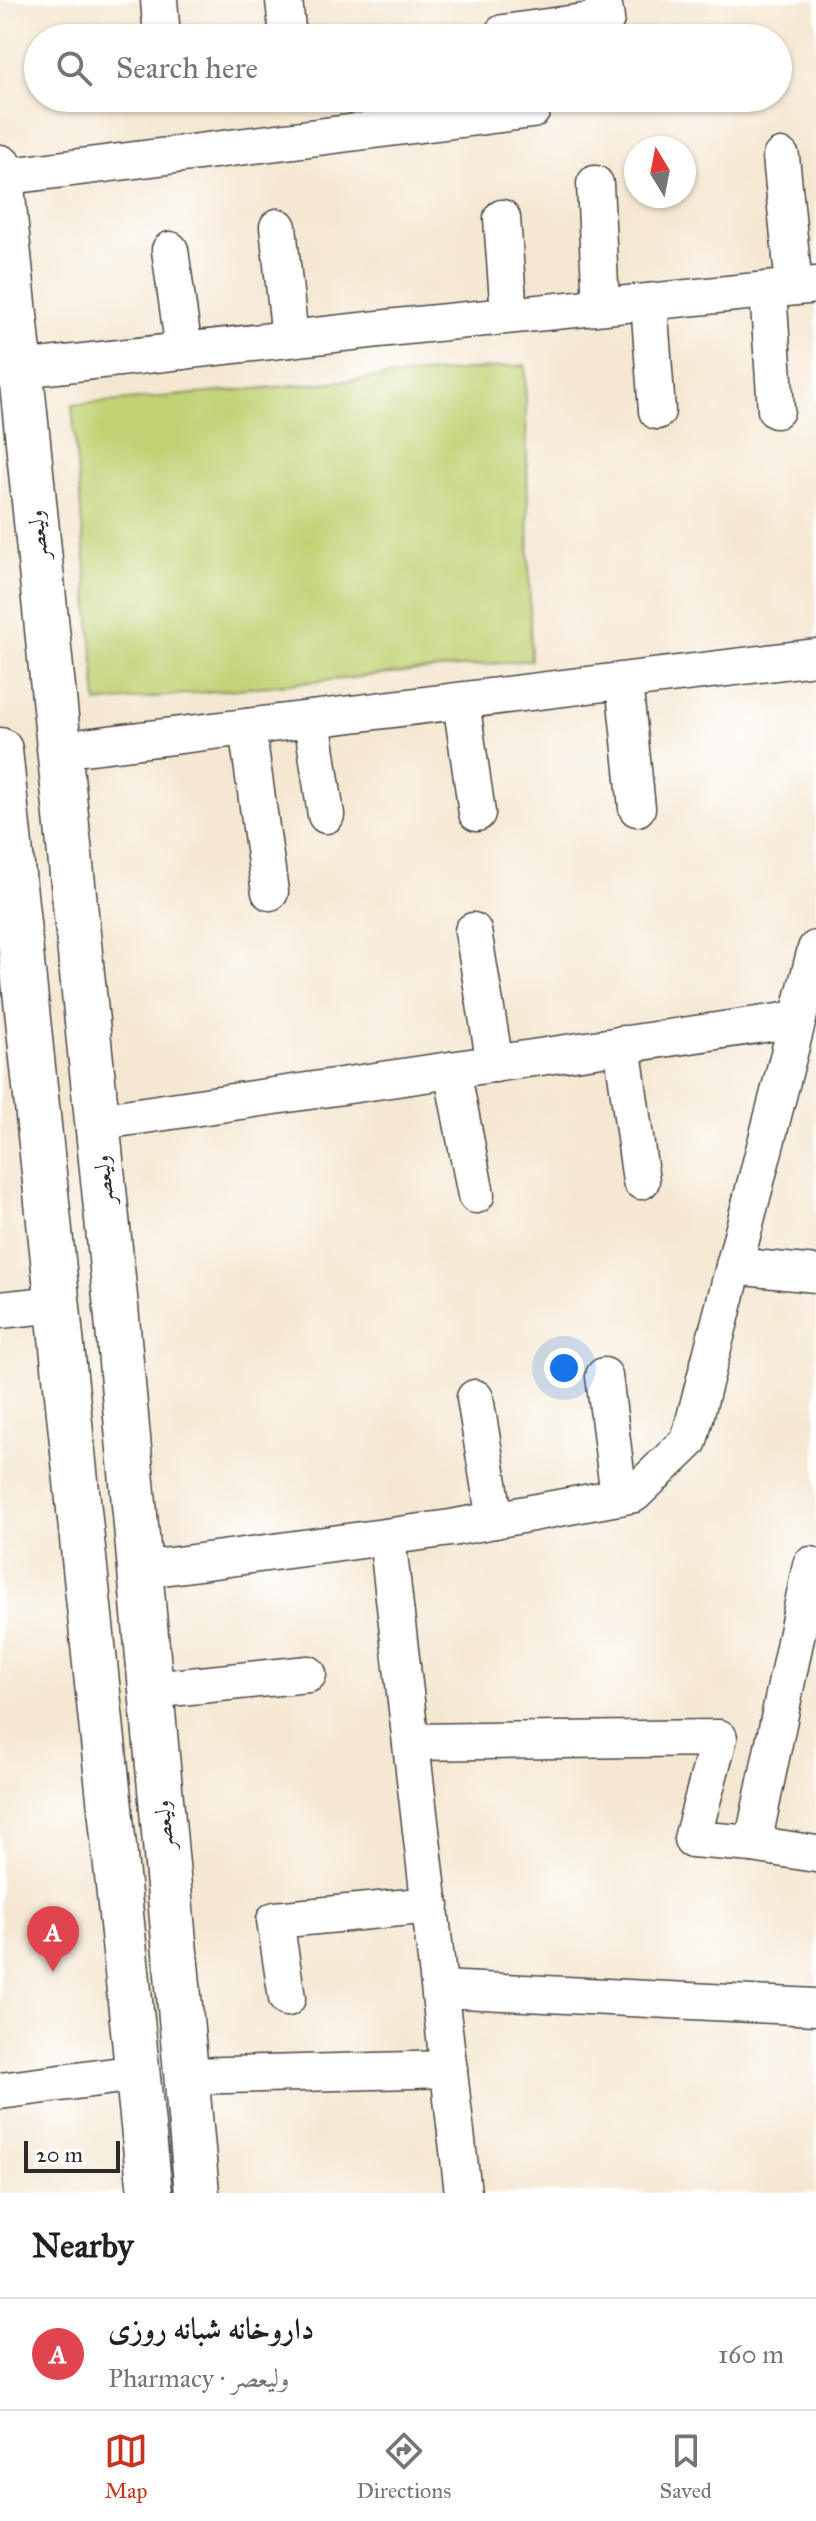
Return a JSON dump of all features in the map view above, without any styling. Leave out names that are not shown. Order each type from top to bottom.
[{"type":"main road","name":"ولیعصر","points":[[0,167],[97,1122],[197,2193]]},
{"type":"main road","points":[[0,753],[150,2193]]},
{"type":"main road","points":[[115,1862],[166,1859]]},
{"type":"street","points":[[159,0],[161,24]]},
{"type":"street","points":[[284,0],[287,24]]},
{"type":"street","points":[[569,24],[606,19],[603,0]]},
{"type":"street","points":[[1,177],[516,112]]},
{"type":"street","points":[[776,410],[793,287],[781,157]]},
{"type":"street","points":[[595,184],[601,306]]},
{"type":"street","points":[[502,218],[509,315]]},
{"type":"street","points":[[278,227],[290,339]]},
{"type":"street","points":[[170,250],[184,351]]},
{"type":"street","points":[[21,369],[793,287]]},
{"type":"street","points":[[649,302],[657,411]]},
{"type":"street","points":[[59,750],[816,657]]},
{"type":"street","points":[[624,682],[637,808]]},
{"type":"street","points":[[461,701],[477,813]]},
{"type":"street","points":[[312,719],[326,815]]},
{"type":"street","points":[[247,727],[270,892]]},
{"type":"street","points":[[473,931],[495,1064]]},
{"type":"street","points":[[140,1570],[387,1537],[634,1494],[689,1441],[806,1005],[816,949]]},
{"type":"street","points":[[97,1122],[622,1044],[806,1005]]},
{"type":"street","points":[[622,1044],[641,1181]]},
{"type":"street","points":[[452,1070],[476,1195]]},
{"type":"street","points":[[734,1266],[816,1274]]},
{"type":"street","points":[[0,1310],[57,1304]]},
{"type":"street","points":[[604,1376],[619,1497]]},
{"type":"street","points":[[475,1398],[495,1520]]},
{"type":"street","points":[[387,1537],[463,2193]]},
{"type":"street","points":[[753,1844],[811,1565]]},
{"type":"street","points":[[151,1690],[308,1674]]},
{"type":"street","points":[[412,1742],[719,1738],[692,1839],[816,1854]]},
{"type":"street","points":[[287,1998],[275,1920],[431,1905]]},
{"type":"street","points":[[440,1989],[816,2007]]},
{"type":"street","points":[[186,2076],[449,2069]]},
{"type":"street","points":[[0,2091],[137,2073]]},
{"type":"green space","points":[[525,365],[531,660],[97,703],[72,405]]},
{"type":"place","name":"داروخانه شبانه روزی","points":[[53,1972]]}]
